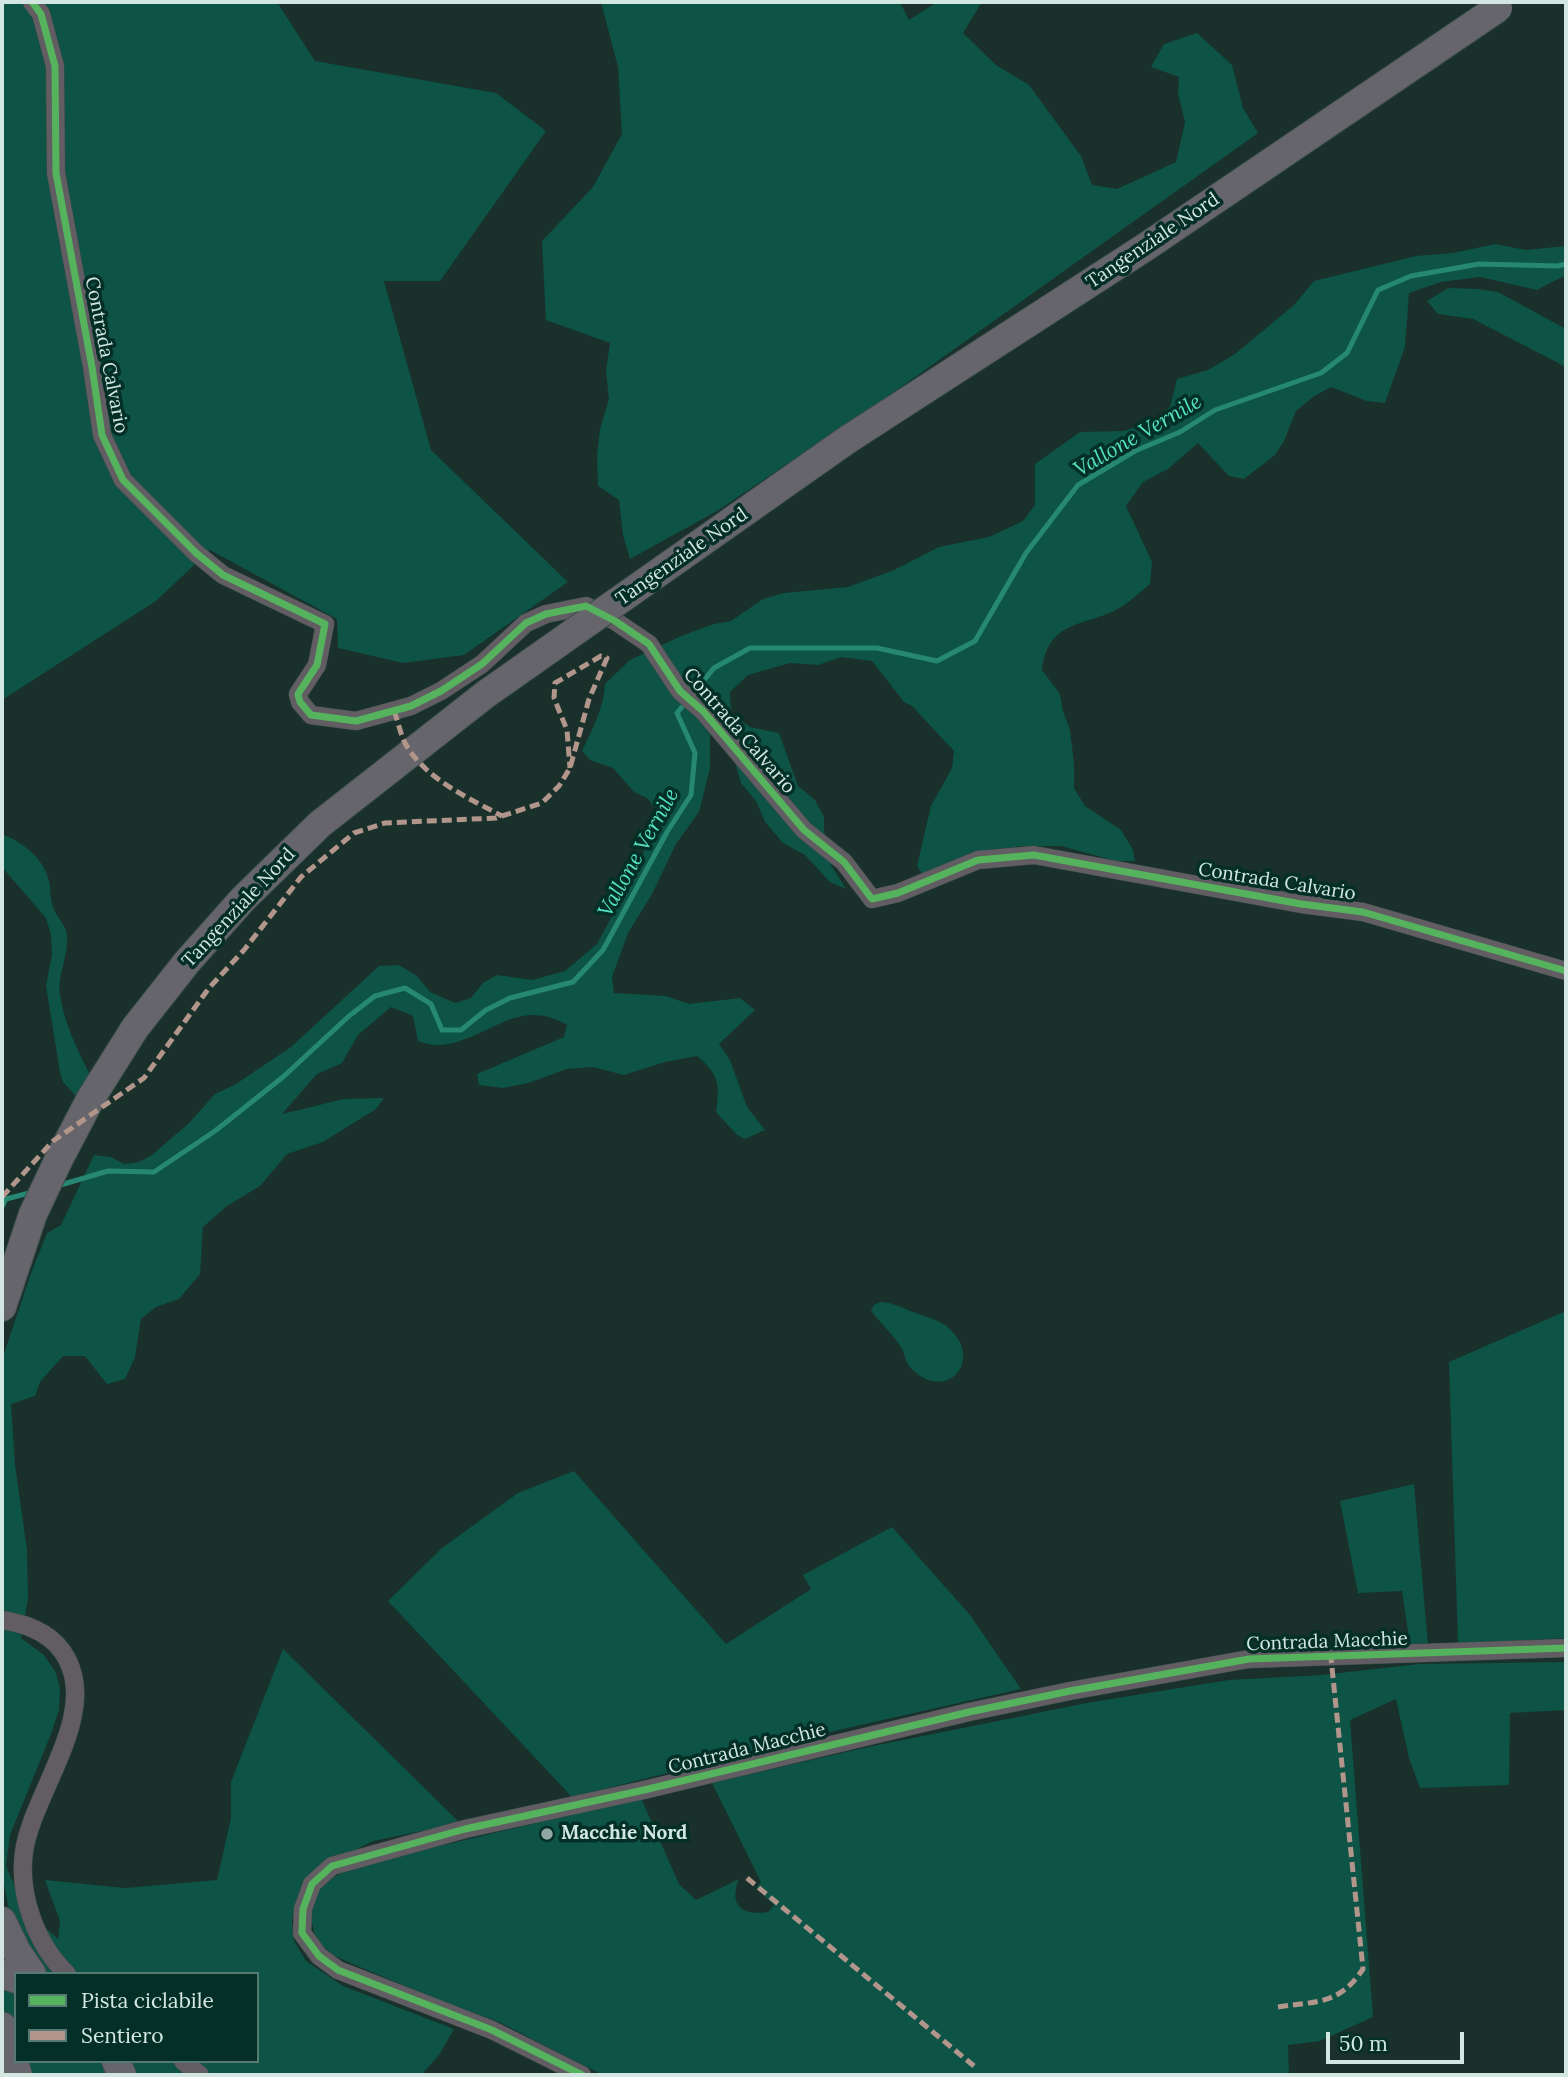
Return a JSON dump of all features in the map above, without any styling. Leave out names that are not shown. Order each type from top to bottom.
[{"type":"main road","name":"Tangenziale Nord","points":[[2,1307],[33,1214],[58,1161],[91,1098],[135,1028],[187,962],[243,899],[320,824],[486,694],[847,440],[1147,246],[1502,5]]},
{"type":"main road","points":[[2,1261],[6,1251],[33,1214]]},
{"type":"main road","points":[[2,1921],[31,1972]]},
{"type":"main road","points":[[2,2026],[14,2063]]},
{"type":"street","name":"Contrada Calvario","points":[[32,2],[40,14],[55,66],[56,173],[102,435],[123,480],[223,575],[325,624],[317,665],[298,694],[300,702],[311,715],[356,721],[411,706],[441,691],[482,664],[526,623],[546,614],[586,606],[615,621],[649,644],[680,691],[703,710],[804,830],[844,862],[872,899],[898,893],[978,860],[1034,855],[1301,904],[1363,912],[1566,971]]},
{"type":"street","points":[[2,1620],[35,1629],[49,1636],[72,1668],[76,1689],[72,1718],[31,1823],[24,1852],[23,1880],[27,1908],[45,1945],[65,1972]]},
{"type":"street","name":"Contrada Macchie","points":[[582,2075],[492,2030],[338,1970],[318,1956],[302,1933],[303,1909],[312,1884],[332,1866],[466,1829],[644,1790],[950,1716],[1070,1691],[1249,1660],[1566,1648]]},
{"type":"street","points":[[185,2063],[200,2075]]},
{"type":"green space","points":[[2,2],[277,2],[315,61],[496,93],[546,131],[440,281],[384,281],[431,450],[568,582],[464,655],[403,663],[338,648],[337,619],[210,550],[156,601],[2,700]]},
{"type":"green space","points":[[601,2],[900,2],[909,20],[937,2],[982,2],[963,33],[996,65],[1029,85],[1081,156],[1092,185],[1117,189],[1176,162],[1185,122],[1178,94],[1179,77],[1151,67],[1164,44],[1197,33],[1232,65],[1243,108],[1258,133],[887,397],[717,511],[630,559],[623,535],[619,500],[598,486],[600,429],[609,399],[606,371],[610,343],[546,320],[542,241],[593,187],[622,134],[618,67]]},
{"type":"green space","points":[[1495,244],[1526,250],[1566,246],[1566,275],[1537,290],[1480,277],[1441,282],[1409,293],[1405,347],[1385,403],[1367,401],[1331,387],[1296,411],[1275,455],[1244,479],[1229,476],[1198,443],[1168,469],[1143,482],[1126,506],[1152,562],[1150,584],[1116,610],[1068,628],[1051,642],[1042,670],[1060,694],[1070,730],[1074,788],[1085,806],[1121,830],[1133,850],[1135,861],[1116,861],[1061,846],[1021,846],[969,856],[923,875],[917,866],[931,806],[952,768],[954,751],[912,706],[904,702],[872,661],[841,657],[818,665],[790,663],[748,675],[730,692],[731,714],[750,727],[779,733],[798,786],[815,800],[824,817],[831,865],[846,889],[830,882],[805,855],[783,843],[765,822],[756,801],[741,783],[736,766],[736,734],[717,716],[710,733],[710,768],[699,812],[676,844],[652,894],[628,933],[612,977],[614,993],[666,996],[689,1004],[740,998],[755,1010],[719,1044],[730,1060],[747,1107],[765,1130],[745,1139],[737,1135],[716,1112],[718,1087],[714,1075],[697,1056],[665,1062],[624,1075],[593,1067],[567,1069],[528,1083],[503,1088],[479,1085],[477,1074],[564,1037],[567,1025],[549,1017],[518,1017],[457,1042],[435,1045],[418,1041],[413,1016],[391,1007],[358,1035],[342,1063],[317,1074],[282,1114],[344,1099],[384,1098],[376,1109],[323,1142],[287,1154],[260,1186],[227,1206],[203,1227],[200,1274],[179,1299],[156,1307],[141,1319],[135,1357],[125,1379],[107,1384],[85,1356],[63,1356],[40,1382],[35,1396],[11,1404],[15,1465],[27,1550],[28,1599],[21,1638],[44,1655],[56,1673],[60,1689],[59,1710],[51,1734],[10,1835],[6,1866],[25,1910],[58,1939],[60,1921],[45,1880],[125,1888],[217,1880],[231,1818],[231,1782],[283,1649],[460,1823],[373,1841],[314,1871],[301,1892],[292,1920],[294,1941],[306,1961],[343,1986],[454,2029],[439,2055],[421,2075],[135,2075],[129,2063],[259,2063],[259,1972],[43,1972],[10,1915],[2,1874],[2,1360],[47,1233],[61,1225],[94,1155],[111,1157],[124,1164],[139,1162],[152,1155],[189,1123],[215,1094],[236,1084],[291,1047],[379,966],[399,965],[417,976],[430,992],[455,1003],[471,998],[483,983],[497,975],[532,980],[565,971],[597,944],[637,863],[660,825],[660,813],[647,798],[634,792],[613,768],[590,760],[582,751],[600,710],[605,684],[630,660],[679,637],[714,624],[731,621],[763,599],[784,593],[848,587],[894,570],[939,547],[989,537],[1023,521],[1035,505],[1035,464],[1080,432],[1124,431],[1152,422],[1170,407],[1177,379],[1208,370],[1235,354],[1294,305],[1314,281],[1416,256],[1453,253]]},
{"type":"green space","points":[[1448,288],[1498,292],[1566,329],[1566,367],[1473,319],[1438,314],[1427,301]]},
{"type":"green space","points":[[2,834],[25,846],[42,865],[49,881],[53,907],[66,931],[67,947],[60,978],[60,994],[65,1017],[92,1079],[78,1098],[63,1082],[60,1072],[46,986],[52,955],[51,935],[46,918],[2,867]]},
{"type":"green space","points":[[880,1302],[894,1304],[945,1325],[957,1337],[963,1350],[959,1371],[940,1382],[928,1380],[915,1372],[907,1363],[899,1344],[871,1311],[874,1305]]},
{"type":"green space","points":[[1566,1311],[1566,1638],[1458,1644],[1449,1362]]},
{"type":"green space","points":[[574,1471],[726,1644],[811,1589],[803,1575],[892,1527],[970,1615],[1021,1689],[847,1728],[572,1797],[388,1601],[442,1548],[518,1493]]},
{"type":"green space","points":[[1414,1484],[1428,1645],[1410,1645],[1402,1591],[1358,1593],[1340,1501]]},
{"type":"green space","points":[[1566,1662],[1566,1710],[1510,1713],[1509,1785],[1420,1788],[1409,1758],[1396,1699],[1350,1720],[1373,2017],[1320,2041],[1288,2045],[1289,2075],[603,2075],[499,2022],[431,1997],[335,1956],[321,1945],[311,1920],[313,1904],[320,1889],[334,1877],[356,1866],[641,1798],[679,1884],[696,1900],[739,1879],[735,1896],[740,1907],[751,1912],[768,1912],[774,1905],[756,1888],[761,1882],[712,1783],[868,1747],[1092,1702],[1229,1680],[1322,1675],[1419,1664]]},
{"type":"green space","points":[[2,1984],[14,1988],[14,2063],[105,2063],[111,2075],[2,2075]]},
{"type":"waterway","name":"Vallone Vernile","points":[[57,1186],[108,1171],[154,1172],[215,1131],[283,1077],[349,1016],[375,996],[405,988],[431,1004],[442,1030],[461,1030],[486,1010],[510,998],[573,982],[603,950],[667,832],[691,795],[695,753],[677,713],[714,668],[750,648],[877,648],[937,661],[975,641],[1026,553],[1078,485],[1135,451],[1180,432],[1215,410],[1321,373],[1347,353],[1378,290],[1411,276],[1479,264],[1566,264]]},
{"type":"waterway","name":"Vallone Vernile","points":[[2,1207],[6,1199],[33,1192]]},
{"type":"marked path","points":[[2,1197],[53,1141],[144,1078],[209,988],[244,950],[301,877],[354,833],[385,823],[496,818],[542,803],[559,786],[570,768],[589,699],[607,658],[601,656],[555,683],[554,698],[567,730],[570,768]]},
{"type":"marked path","points":[[394,711],[405,743],[423,767],[448,786],[502,816]]},
{"type":"marked path","points":[[1278,2007],[1316,2002],[1336,1995],[1354,1981],[1363,1969],[1331,1658]]},
{"type":"marked path","points":[[747,1878],[974,2066]]},
{"type":"cycle path","points":[[32,2],[41,14],[55,66],[56,173],[102,435],[123,480],[196,553],[223,575],[325,624],[317,665],[298,694],[300,702],[311,715],[356,721],[411,706],[441,691],[482,664],[526,623],[546,614],[586,606],[615,621],[649,644],[680,691],[703,711],[804,830],[844,862],[872,899],[898,893],[978,860],[1034,855],[1301,904],[1363,912],[1566,971]]},
{"type":"cycle path","points":[[582,2075],[492,2030],[338,1970],[319,1956],[302,1933],[303,1909],[312,1884],[332,1866],[465,1829],[1070,1691],[1249,1659],[1566,1648]]},
{"type":"place","name":"Macchie Nord","points":[[547,1834]]}]
